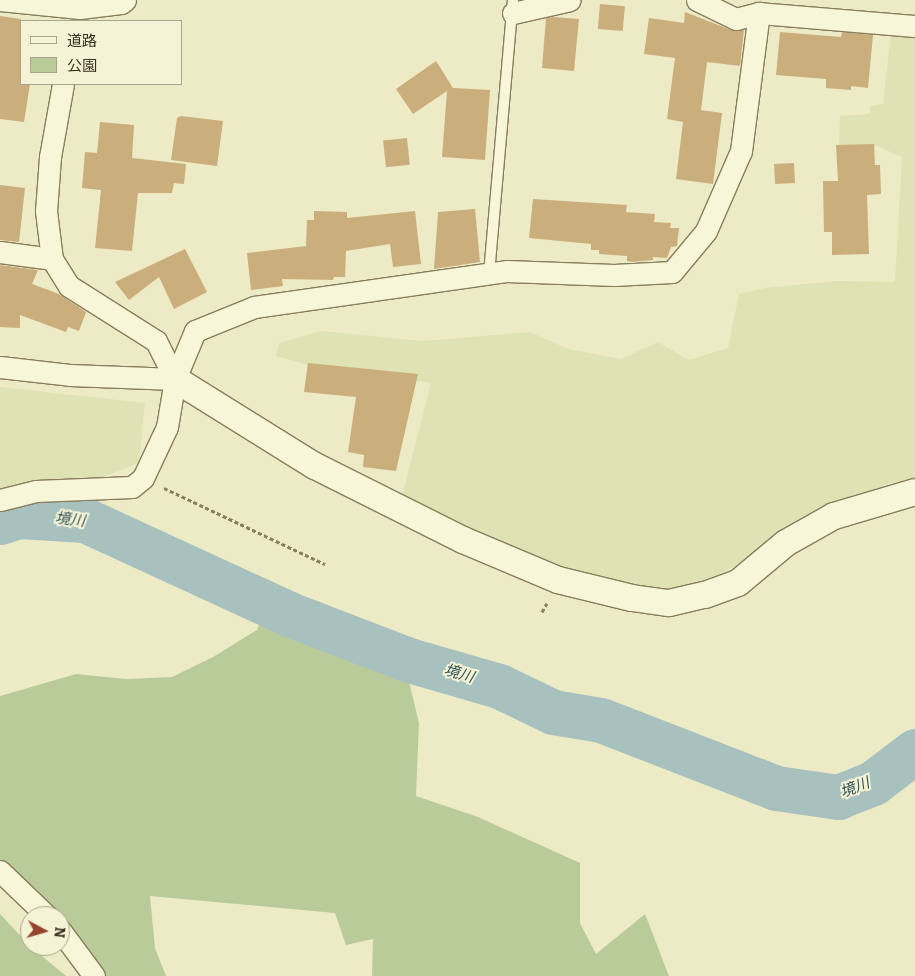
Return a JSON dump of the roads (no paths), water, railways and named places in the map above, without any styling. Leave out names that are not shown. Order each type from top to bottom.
[{"type":"street","points":[[0,0],[79,15],[121,3],[125,0]]},
{"type":"street","points":[[513,6],[570,0]]},
{"type":"street","points":[[697,0],[736,19],[759,13],[915,26]]},
{"type":"street","points":[[0,500],[36,491],[132,487],[143,478],[167,427],[175,379],[195,331],[254,307],[507,271],[614,275],[672,272],[706,231],[741,152],[759,13]]},
{"type":"street","points":[[63,85],[50,157],[46,211],[52,260],[69,286],[156,341],[175,379]]},
{"type":"street","points":[[0,252],[52,260]]},
{"type":"street","points":[[0,367],[70,376],[175,379],[315,466],[463,540],[558,580],[632,598],[669,603],[705,595],[738,582],[786,543],[834,516],[915,492]]},
{"type":"street","points":[[0,871],[37,906]]},
{"type":"street","points":[[70,944],[94,976]]},
{"type":"lane","points":[[489,274],[513,6]]},
{"type":"waterway","name":"境川","points":[[0,522],[19,516],[85,520],[289,614],[409,660],[499,686],[553,712],[601,720],[776,788],[838,797],[873,783],[915,751]]}]
